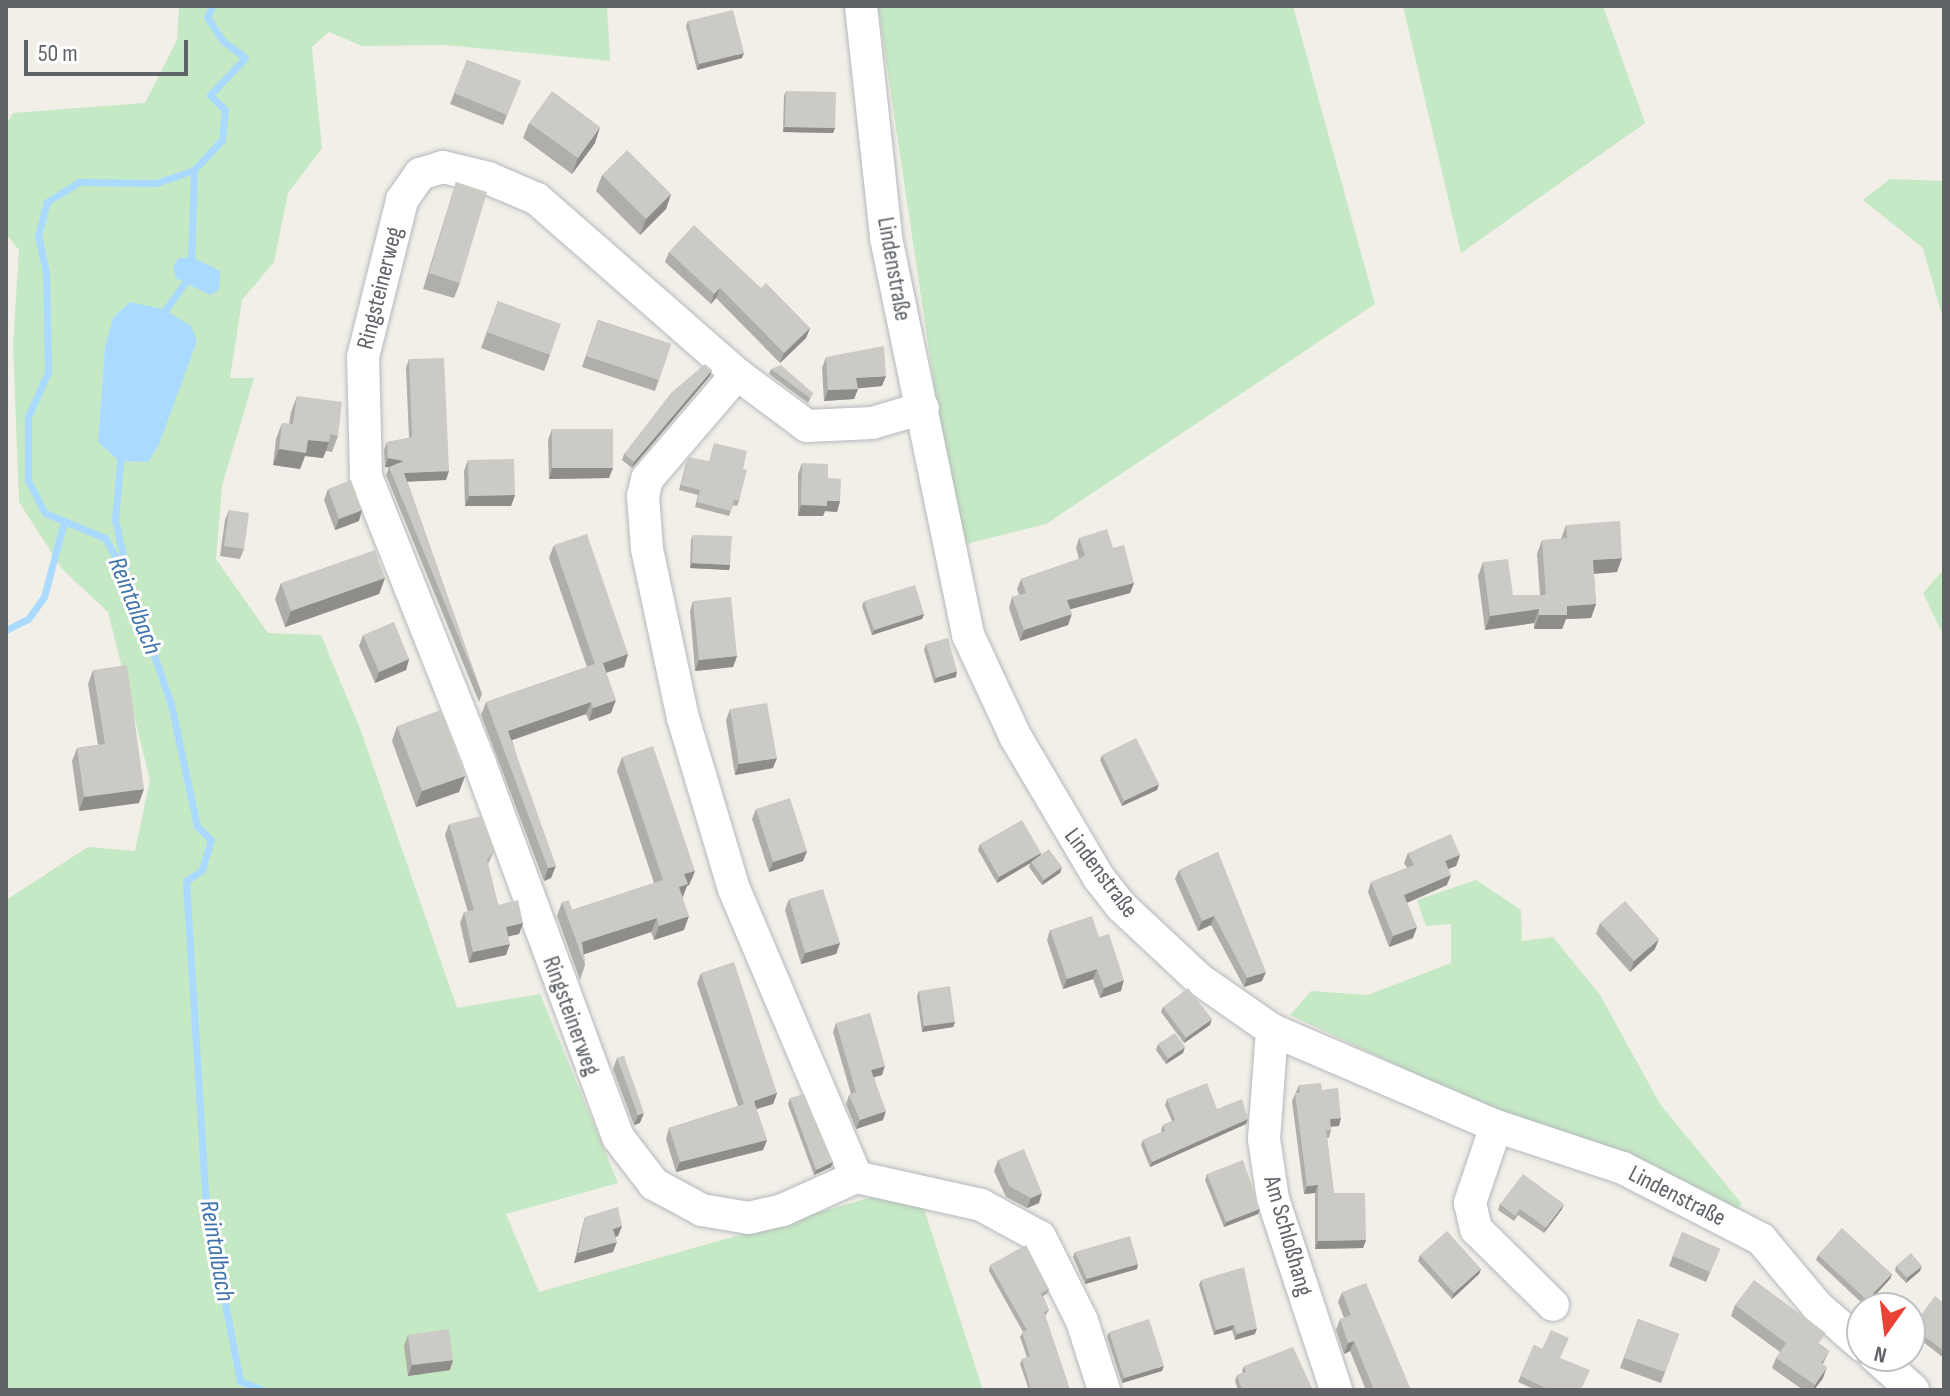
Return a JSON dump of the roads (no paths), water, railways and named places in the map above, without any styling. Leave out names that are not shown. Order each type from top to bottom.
[{"type":"street","name":"Lindenstraße","points":[[861,6],[886,238],[968,635],[1059,817],[1122,907],[1199,979],[1272,1030],[1496,1126],[1623,1168],[1761,1239],[1817,1306],[1846,1331]]},
{"type":"street","name":"Ringsteinerweg","points":[[856,1177],[783,1210],[749,1218],[702,1210],[654,1184],[630,1157],[583,1052],[480,763],[366,477],[363,357],[402,200],[420,174],[443,167],[537,199],[737,374],[807,426],[872,423],[923,408]]},
{"type":"street","points":[[737,374],[647,479],[643,496],[647,549],[683,718],[734,889],[856,1177],[981,1205],[1040,1237],[1082,1321],[1104,1390]]},
{"type":"street","name":"Am Schloßhang","points":[[1272,1030],[1264,1139],[1273,1199],[1336,1390]]},
{"type":"street","points":[[1496,1126],[1470,1203],[1476,1229],[1553,1305]]},
{"type":"street","points":[[1893,1372],[1913,1390]]},
{"type":"water","points":[[192,257],[220,271],[219,290],[210,295],[176,278],[173,267],[179,258]]},
{"type":"water","points":[[130,302],[163,309],[191,326],[197,341],[158,447],[148,462],[119,461],[98,442],[105,346],[113,318]]},
{"type":"waterway","name":"Reintalbach","points":[[212,6],[207,17],[222,40],[245,58],[210,95],[225,110],[222,140],[194,170],[157,183],[79,182],[47,202],[38,235],[46,273],[48,372],[28,417],[28,480],[45,513],[105,538],[128,580],[171,704],[197,826],[211,840],[202,870],[186,881],[206,1206],[240,1381],[263,1390]]},
{"type":"waterway","points":[[191,264],[194,170]]},
{"type":"waterway","points":[[160,317],[187,280]]},
{"type":"waterway","points":[[121,452],[115,519],[126,570]]},
{"type":"waterway","points":[[6,630],[28,619],[44,597],[63,525]]}]
